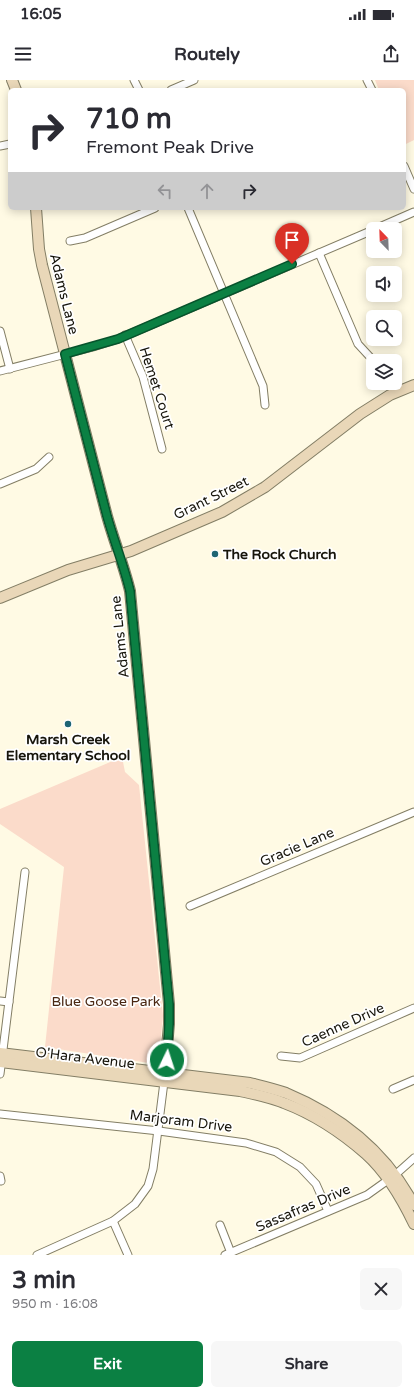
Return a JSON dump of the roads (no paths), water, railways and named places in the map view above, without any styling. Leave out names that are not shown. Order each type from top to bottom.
[{"type":"street","points":[[176,88],[194,80]]},
{"type":"street","points":[[406,171],[414,189]]},
{"type":"street","name":"Adams Lane","points":[[36,210],[39,249],[42,265],[107,516],[124,568],[132,604],[167,984],[169,1024],[165,1077]]},
{"type":"street","points":[[70,241],[85,238],[150,210]]},
{"type":"street","points":[[189,210],[263,386],[265,405]]},
{"type":"street","points":[[390,222],[414,212]]},
{"type":"street","points":[[0,371],[93,347],[125,336],[366,232]]},
{"type":"street","points":[[319,253],[358,344],[367,354]]},
{"type":"street","points":[[0,331],[10,369]]},
{"type":"street","name":"Hemet Court","points":[[125,336],[143,377],[162,449]]},
{"type":"street","name":"Grant Street","points":[[0,598],[68,570],[119,555],[215,515],[243,501],[265,487],[360,414],[390,395],[414,385]]},
{"type":"street","points":[[0,484],[36,469],[49,457]]},
{"type":"street","name":"Gracie Lane","points":[[190,906],[414,812]]},
{"type":"street","points":[[0,1074],[25,872]]},
{"type":"street","points":[[0,1001],[9,1002]]},
{"type":"street","name":"Caenne Drive","points":[[281,1056],[300,1058],[414,1008]]},
{"type":"street","name":"O'Hara Avenue","points":[[1,1058],[165,1077],[250,1083],[284,1093],[314,1107],[350,1129],[365,1141],[392,1178],[408,1195],[414,1205]]},
{"type":"street","points":[[40,1254],[113,1221],[135,1204],[148,1186],[153,1169],[159,1131],[165,1077]]},
{"type":"street","points":[[393,1089],[414,1080]]},
{"type":"street","name":"Marjoram Drive","points":[[0,1114],[159,1131],[246,1143],[276,1152],[300,1167],[316,1184],[328,1211]]},
{"type":"street","name":"Sassafras Drive","points":[[228,1254],[367,1194],[392,1178],[414,1158]]},
{"type":"street","name":"O'Hara Avenue","points":[[392,1178],[414,1224]]},
{"type":"street","points":[[113,1221],[128,1255]]},
{"type":"street","points":[[220,1224],[228,1254]]},
{"type":"place","name":"The Rock Church","points":[[215,554]]},
{"type":"place","name":"Marsh Creek Elementary School","points":[[68,724]]},
{"type":"park label","name":"Blue Goose Park","points":[[106,1001]]}]
